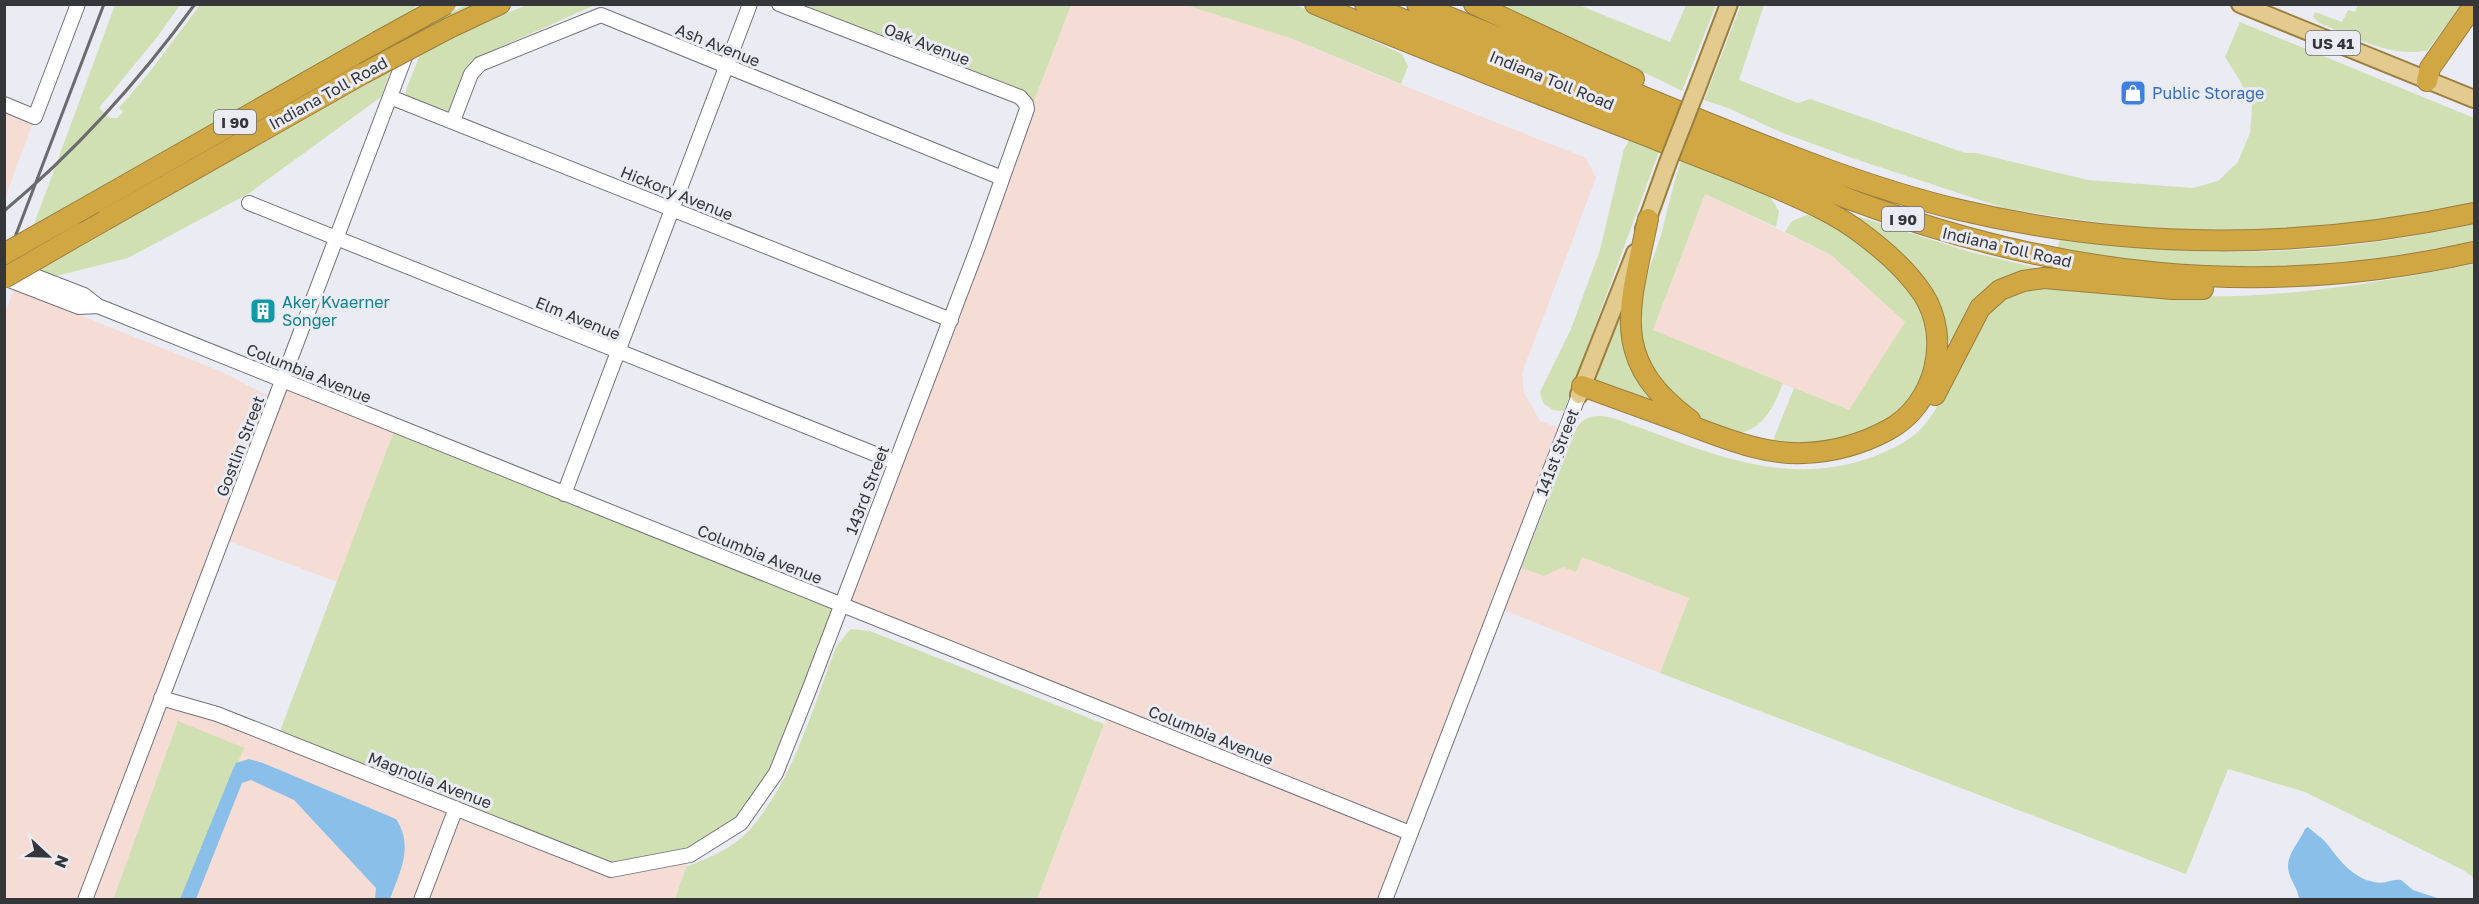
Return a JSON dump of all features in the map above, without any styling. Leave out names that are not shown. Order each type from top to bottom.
[{"type":"highway","name":"Indiana Toll Road","points":[[4,254],[446,4]]},
{"type":"highway","name":"Indiana Toll Road","points":[[4,278],[364,72],[500,4]]},
{"type":"highway","points":[[1315,4],[1740,172],[1833,214],[1860,232],[1906,273],[1924,296],[1938,336],[1933,376],[1922,396],[1908,414],[1890,429],[1835,450],[1803,453],[1770,451],[1733,441],[1581,390]]},
{"type":"highway","name":"Indiana Toll Road","points":[[1365,4],[1849,200],[1970,240],[2066,262],[2184,276],[2241,278],[2305,276],[2387,267],[2475,252]]},
{"type":"highway","name":"Indiana Toll Road","points":[[1417,4],[1715,126],[1830,170],[1907,195],[1978,214],[2072,231],[2251,242],[2380,230],[2475,213]]},
{"type":"highway","points":[[1474,4],[1666,94],[1715,126]]},
{"type":"highway","points":[[2427,81],[2430,68],[2475,5]]},
{"type":"highway","points":[[2427,81],[2442,72],[2475,26]]},
{"type":"highway","points":[[1648,219],[1632,294],[1630,318],[1632,342],[1639,366],[1654,387],[1674,407],[1692,421],[1733,441]]},
{"type":"highway","points":[[1581,390],[1740,456],[1809,465],[1839,461],[1876,450],[1903,434],[1926,411],[1942,384],[1968,327],[1980,308],[2000,290],[2023,281],[2044,278],[2173,289],[2239,290],[2347,281],[2387,267]]},
{"type":"main road","name":"141st Street","points":[[1581,390],[1729,4]]},
{"type":"main road","name":"US 41","points":[[2240,4],[2475,99]]},
{"type":"street","points":[[4,104],[35,117],[78,4]]},
{"type":"street","name":"Gostlin Street","points":[[85,900],[425,4]]},
{"type":"street","points":[[564,494],[750,4]]},
{"type":"street","name":"Oak Avenue","points":[[780,4],[1020,97],[1026,104]]},
{"type":"street","name":"Ash Avenue","points":[[453,121],[471,74],[480,64],[601,15],[1002,178]]},
{"type":"street","name":"Hickory Avenue","points":[[390,97],[951,320]]},
{"type":"street","name":"143rd Street","points":[[690,855],[741,823],[776,773],[951,320],[1026,114],[1026,104]]},
{"type":"street","name":"Elm Avenue","points":[[249,202],[895,462]]},
{"type":"street","name":"Columbia Avenue","points":[[4,264],[84,296],[98,306],[283,381],[1410,833]]},
{"type":"street","name":"Columbia Avenue","points":[[4,278],[79,307],[98,306]]},
{"type":"street","name":"141st Street","points":[[1385,900],[1581,390]]},
{"type":"street","name":"Magnolia Avenue","points":[[161,698],[217,714],[611,870],[690,855]]},
{"type":"street","points":[[421,900],[456,808]]},
{"type":"shaded area","points":[[1186,4],[1293,39],[1586,158],[1596,178],[1522,373],[1524,393],[1540,421],[1566,430],[1385,899],[1037,899],[1109,712],[842,605],[1071,5]]},
{"type":"shaded area","points":[[5,104],[35,117],[5,198]]},
{"type":"shaded area","points":[[1705,194],[1831,255],[1905,322],[1849,411],[1653,330]]},
{"type":"shaded area","points":[[14,289],[222,372],[276,400],[283,381],[396,426],[337,582],[223,539],[162,697],[690,855],[675,899],[5,899],[4,315]]},
{"type":"shaded area","points":[[1582,557],[1689,598],[1660,673],[1504,610],[1521,568],[1544,576]]},
{"type":"green space","points":[[2358,4],[2461,5],[2428,50],[2414,52],[2372,45],[2319,23],[2313,17],[2315,12],[2342,22],[2348,10],[2355,12]]},
{"type":"green space","points":[[115,5],[180,5],[158,36],[99,108],[110,118],[117,118],[123,112],[119,108],[200,5],[416,5],[413,14],[338,53],[108,186],[86,222],[89,238],[117,225],[392,66],[381,97],[248,194],[128,258],[52,277],[20,262]]},
{"type":"green space","points":[[466,5],[479,5],[425,31],[428,24]]},
{"type":"green space","points":[[527,5],[595,5],[474,59],[462,78],[449,111],[406,96],[406,90],[421,52],[454,34]]},
{"type":"green space","points":[[779,5],[1071,5],[1031,109]]},
{"type":"green space","points":[[1186,5],[1296,5],[1402,54],[1408,66],[1401,84],[1293,39]]},
{"type":"green space","points":[[1493,5],[1579,5],[1670,42],[1686,5],[1716,5],[1682,91]]},
{"type":"green space","points":[[1741,5],[1764,5],[1739,80],[1798,103],[1810,99],[1965,153],[1976,153],[2088,180],[2193,188],[2218,181],[2238,162],[2250,133],[2252,106],[2225,57],[2240,22],[2474,118],[2474,203],[2375,221],[2312,228],[2198,230],[2129,226],[2004,208],[1855,159],[1783,133],[1728,108],[1704,100]]},
{"type":"green space","points":[[1637,139],[1661,146],[1564,411],[1553,410],[1543,403],[1540,392],[1571,329],[1600,250],[1624,149],[1629,141]]},
{"type":"green space","points":[[1683,155],[1769,195],[1779,211],[1776,227],[1705,194],[1653,330],[1783,383],[1772,407],[1762,421],[1748,431],[1740,433],[1727,432],[1713,426],[1684,405],[1649,366],[1640,344],[1638,312],[1640,301]]},
{"type":"green space","points":[[1807,215],[1827,221],[1854,238],[1878,256],[1908,287],[1923,318],[1926,359],[1921,378],[1912,396],[1882,425],[1862,435],[1840,441],[1818,444],[1772,443],[1794,388],[1849,410],[1905,322],[1831,255],[1785,232],[1792,221]]},
{"type":"green space","points":[[1860,217],[1970,252],[2050,271],[2035,273],[1952,342],[1945,339],[1944,322],[1857,223]]},
{"type":"green space","points":[[2474,224],[2474,241],[2378,258],[2314,266],[2249,269],[2176,267],[2057,251],[2060,237],[2187,250],[2296,250],[2404,238]]},
{"type":"green space","points":[[2474,264],[2474,878],[2463,870],[2305,792],[2228,769],[2186,874],[1660,673],[1689,598],[1582,557],[1576,572],[1563,567],[1544,576],[1521,568],[1577,427],[1590,417],[1616,419],[1743,462],[1775,468],[1808,469],[1841,466],[1887,451],[1916,434],[1932,415],[1942,398],[1979,324],[1995,305],[2019,291],[2045,286],[2184,296],[2258,295],[2366,283]]},
{"type":"green space","points":[[1624,308],[1633,370],[1644,388],[1663,408],[1597,383],[1595,374]]},
{"type":"green space","points":[[396,426],[842,605],[776,773],[741,823],[690,855],[611,870],[277,739]]},
{"type":"green space","points":[[851,629],[870,631],[1104,724],[1037,899],[675,899],[686,867],[730,846],[746,834],[767,807],[802,740],[837,645]]},
{"type":"green space","points":[[178,721],[244,748],[180,899],[113,900]]},
{"type":"water","points":[[249,759],[396,819],[404,839],[405,849],[401,869],[390,899],[375,899],[376,888],[294,800],[251,780],[242,783],[196,899],[180,899],[233,769],[236,763]]},
{"type":"water","points":[[2308,827],[2326,842],[2348,868],[2360,877],[2378,883],[2401,880],[2413,890],[2440,899],[2299,899],[2288,863],[2294,848]]},
{"type":"railway","points":[[4,266],[104,4]]},
{"type":"railway","points":[[4,211],[57,164],[106,113],[152,60],[195,4]]},
{"type":"place","name":"Public Storage","points":[[2133,93]]},
{"type":"place","name":"Aker Kvaerner Songer","points":[[263,311]]}]
